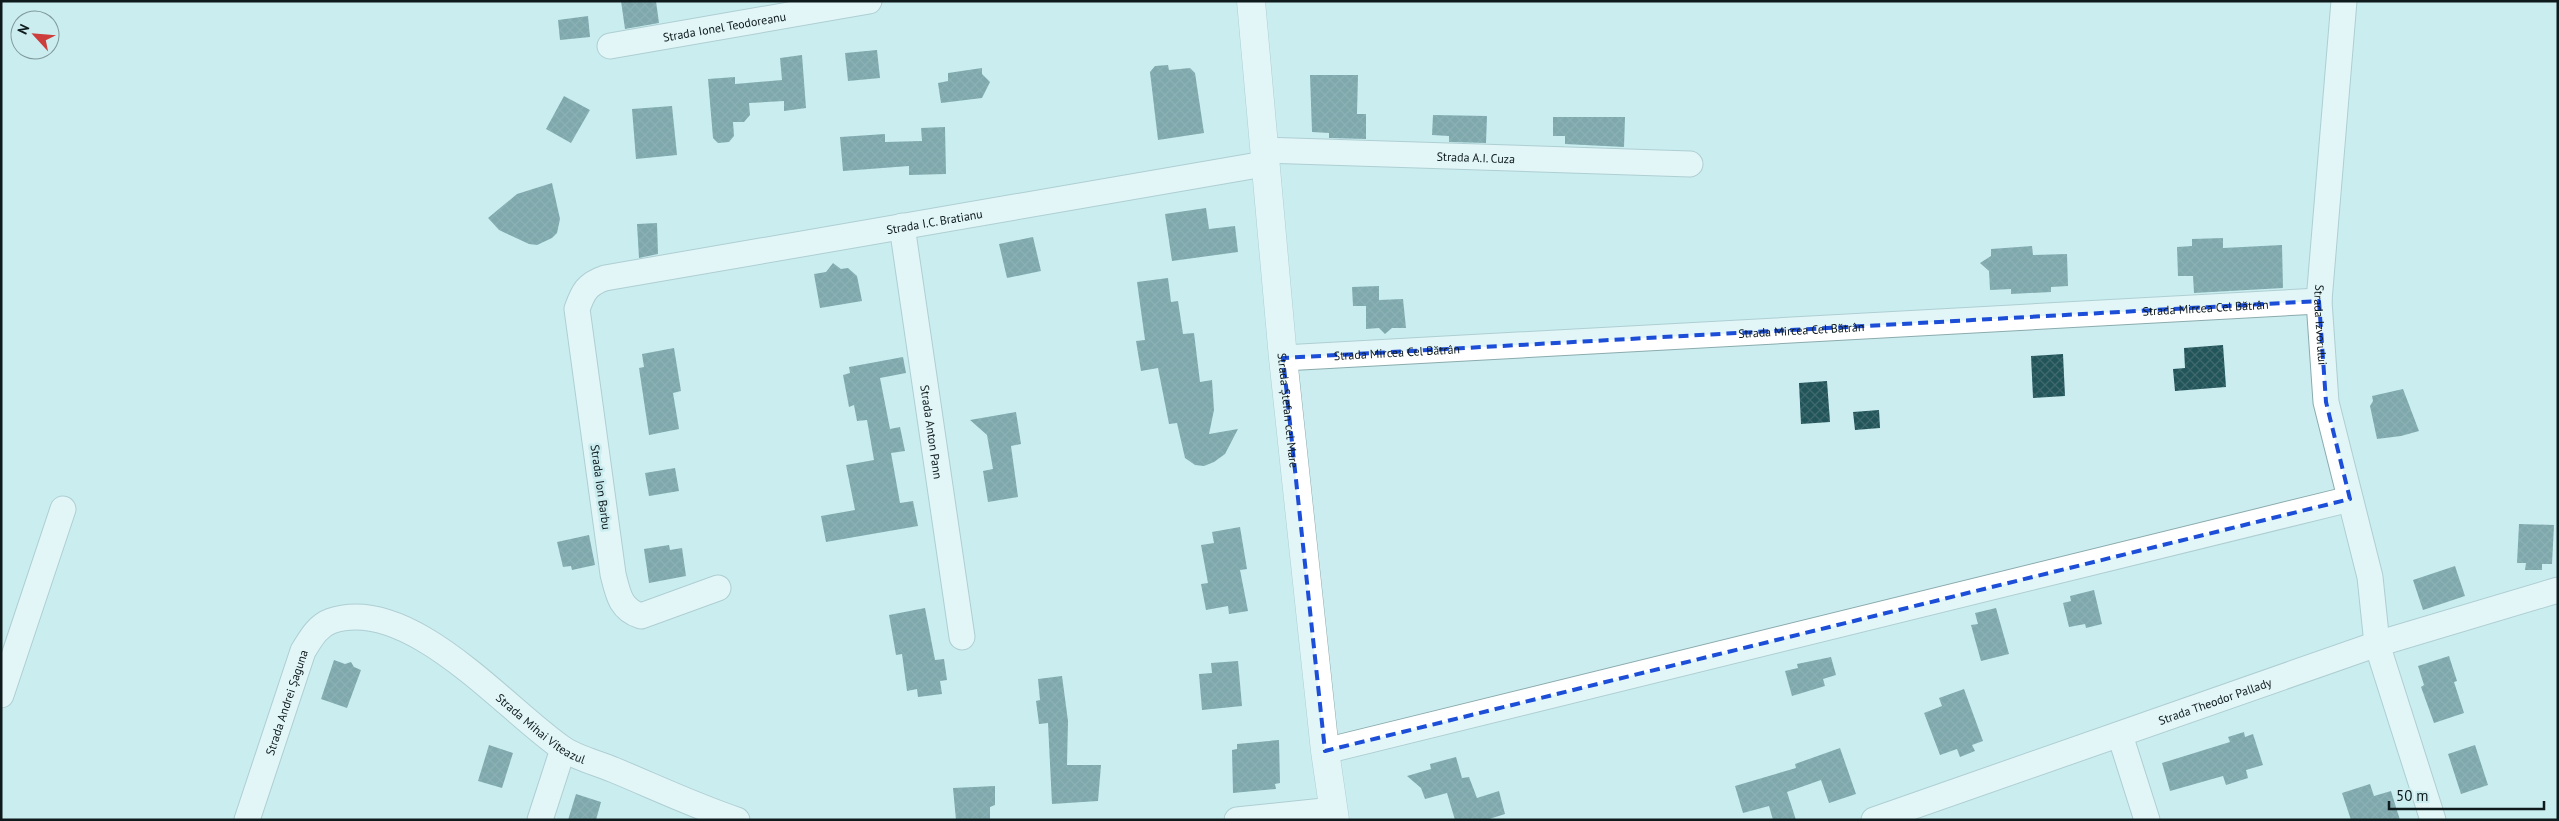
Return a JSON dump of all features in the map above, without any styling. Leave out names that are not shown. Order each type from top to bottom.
[{"type":"street","name":"Strada Ionel Teodoreanu","points":[[610,46],[822,5],[869,1]]},
{"type":"street","name":"Strada Ștefan cel Mare","points":[[1250,1],[1283,358],[1325,751],[1334,815]]},
{"type":"street","name":"Strada Izvorului","points":[[2344,1],[2318,301],[2326,402],[2370,577],[2377,644],[2434,820]]},
{"type":"street","name":"Strada A.I. Cuza","points":[[1264,157],[1690,164]]},
{"type":"street","name":"Strada I.C. Bratianu","points":[[604,278],[902,226],[1264,157]]},
{"type":"street","name":"Strada Anton Pann","points":[[902,226],[962,637]]},
{"type":"street","name":"Strada Ion Barbu","points":[[604,278],[592,282],[583,291],[577,309],[613,574],[621,602],[630,612],[641,616],[718,588]]},
{"type":"street","name":"Strada Mircea Cel Bătrân","points":[[1283,358],[2318,301]]},
{"type":"street","points":[[1325,751],[2350,499]]},
{"type":"street","points":[[1,695],[63,509]]},
{"type":"street","name":"Strada Theodor Pallady","points":[[1883,818],[2377,644],[2558,590]]},
{"type":"street","name":"Strada Mihai Viteazul","points":[[358,618],[392,624],[420,637],[495,691],[563,749],[727,818]]},
{"type":"street","name":"Strada Andrei Șaguna","points":[[247,820],[302,651],[315,632],[330,621],[358,618]]},
{"type":"street","points":[[2120,735],[2148,820]]},
{"type":"street","points":[[540,820],[563,749]]},
{"type":"street","points":[[1237,820],[1334,815]]},
{"type":"highlighted area","points":[[2319,301],[2326,402],[2350,499],[1325,751],[1283,358]]},
{"type":"building","points":[[621,1],[656,1],[659,23],[625,29]]},
{"type":"building","points":[[588,16],[590,37],[560,40],[558,20]]},
{"type":"building","points":[[877,50],[880,78],[848,81],[845,53]]},
{"type":"building","points":[[802,55],[806,108],[784,111],[784,101],[749,103],[750,115],[744,122],[733,122],[734,136],[729,142],[718,143],[713,138],[708,79],[735,77],[735,84],[782,80],[780,58]]},
{"type":"building","points":[[1168,65],[1169,70],[1190,68],[1195,73],[1204,133],[1158,140],[1150,72],[1155,66]]},
{"type":"building","points":[[982,68],[982,74],[990,82],[982,98],[941,103],[938,83],[948,81],[948,73]]},
{"type":"building","points":[[1310,75],[1358,75],[1357,114],[1366,114],[1366,139],[1329,138],[1329,133],[1312,132]]},
{"type":"building","points":[[564,96],[590,110],[571,143],[546,129]]},
{"type":"building","points":[[672,106],[677,155],[636,159],[632,109]]},
{"type":"building","points":[[1433,115],[1487,116],[1486,143],[1449,142],[1449,136],[1432,135]]},
{"type":"building","points":[[1553,117],[1625,117],[1624,147],[1565,144],[1565,136],[1553,136]]},
{"type":"building","points":[[945,127],[946,174],[909,175],[909,166],[843,171],[840,137],[885,134],[885,142],[922,141],[921,128]]},
{"type":"building","points":[[552,183],[560,219],[557,233],[552,238],[537,245],[529,244],[499,230],[488,218],[517,194]]},
{"type":"building","points":[[1206,208],[1209,229],[1235,226],[1238,252],[1172,261],[1165,214]]},
{"type":"building","points":[[657,223],[658,254],[639,258],[637,224]]},
{"type":"building","points":[[1033,237],[1041,271],[1007,278],[999,244]]},
{"type":"building","points":[[2223,238],[2223,248],[2282,245],[2283,288],[2194,293],[2193,276],[2178,276],[2177,247],[2192,246],[2192,239]]},
{"type":"building","points":[[2032,246],[2033,255],[2067,254],[2068,286],[2051,287],[2051,292],[2011,294],[2011,289],[1990,290],[1989,271],[1980,263],[1991,256],[1991,249]]},
{"type":"building","points":[[833,263],[841,269],[848,268],[857,276],[862,301],[820,308],[814,274],[826,272]]},
{"type":"building","points":[[1168,278],[1171,302],[1178,301],[1183,334],[1194,333],[1200,382],[1212,380],[1214,410],[1209,434],[1238,429],[1225,454],[1204,466],[1195,465],[1185,458],[1177,423],[1169,424],[1158,368],[1141,371],[1136,341],[1145,340],[1137,282]]},
{"type":"building","points":[[1379,286],[1379,300],[1403,299],[1406,328],[1392,328],[1385,334],[1379,328],[1366,329],[1366,306],[1353,306],[1352,287]]},
{"type":"building","points":[[2223,345],[2226,387],[2175,391],[2173,369],[2185,368],[2184,348]]},
{"type":"building","points":[[674,348],[681,391],[673,393],[679,429],[649,435],[639,368],[644,367],[642,354]]},
{"type":"building","points":[[2063,354],[2065,396],[2033,398],[2031,356]]},
{"type":"building","points":[[903,357],[906,373],[880,378],[890,429],[900,427],[905,451],[891,453],[900,503],[913,501],[918,526],[826,542],[821,516],[855,510],[846,465],[874,460],[867,420],[857,421],[854,405],[849,407],[843,375],[850,373],[849,367]]},
{"type":"building","points":[[1827,381],[1830,422],[1801,424],[1799,383]]},
{"type":"building","points":[[2403,389],[2419,431],[2401,436],[2377,439],[2370,406],[2373,401],[2372,396]]},
{"type":"building","points":[[1879,410],[1880,428],[1855,430],[1853,412]]},
{"type":"building","points":[[1016,412],[1021,444],[1011,446],[1018,497],[988,502],[983,471],[993,469],[987,435],[970,420]]},
{"type":"building","points":[[675,468],[679,491],[649,496],[645,473]]},
{"type":"building","points":[[2519,524],[2554,525],[2552,564],[2542,564],[2542,570],[2525,570],[2526,563],[2517,563]]},
{"type":"building","points":[[1240,527],[1247,569],[1240,570],[1248,611],[1229,614],[1228,606],[1206,610],[1201,584],[1208,583],[1201,545],[1214,543],[1212,532]]},
{"type":"building","points":[[589,535],[595,565],[572,570],[571,566],[563,567],[557,542]]},
{"type":"building","points":[[669,545],[670,550],[682,548],[686,576],[649,583],[644,549]]},
{"type":"building","points":[[2455,566],[2465,596],[2423,610],[2413,580]]},
{"type":"building","points":[[2094,590],[2102,624],[2086,628],[2085,624],[2069,627],[2063,603],[2071,601],[2070,596]]},
{"type":"building","points":[[925,608],[935,660],[944,659],[947,680],[940,681],[942,694],[918,697],[917,689],[907,691],[902,654],[896,655],[889,615]]},
{"type":"building","points":[[1996,608],[2009,654],[1981,661],[1971,625],[1978,624],[1975,613]]},
{"type":"building","points":[[2449,656],[2457,681],[2454,682],[2464,713],[2434,723],[2421,687],[2424,685],[2418,666]]},
{"type":"building","points":[[1831,657],[1836,675],[1823,679],[1825,686],[1792,696],[1785,671],[1798,668],[1797,664]]},
{"type":"building","points":[[334,660],[345,664],[351,662],[354,667],[361,670],[347,708],[321,699]]},
{"type":"building","points":[[1238,661],[1242,706],[1202,710],[1199,674],[1212,673],[1211,663]]},
{"type":"building","points":[[1062,676],[1068,721],[1067,765],[1101,765],[1098,801],[1052,804],[1048,723],[1039,724],[1036,701],[1040,700],[1038,679]]},
{"type":"building","points":[[1964,689],[1983,741],[1972,745],[1975,751],[1960,757],[1957,749],[1940,755],[1924,713],[1942,706],[1939,698]]},
{"type":"building","points":[[2244,732],[2245,737],[2253,734],[2263,765],[2246,770],[2248,778],[2226,785],[2223,776],[2170,791],[2162,763],[2230,742],[2228,737]]},
{"type":"building","points":[[1279,740],[1280,783],[1275,784],[1276,789],[1233,793],[1232,750],[1237,749],[1237,744]]},
{"type":"building","points":[[489,745],[513,753],[502,788],[478,781]]},
{"type":"building","points":[[2475,745],[2488,785],[2461,794],[2448,754]]},
{"type":"building","points":[[1840,748],[1856,794],[1829,803],[1821,780],[1787,792],[1796,820],[1773,820],[1769,806],[1743,813],[1735,786],[1796,768],[1795,764]]},
{"type":"building","points":[[1456,757],[1462,778],[1469,777],[1477,798],[1499,791],[1505,814],[1486,820],[1455,820],[1447,793],[1425,799],[1421,788],[1407,776],[1431,769],[1430,764]]},
{"type":"building","points":[[2370,784],[2374,796],[2391,791],[2400,820],[2351,820],[2342,793]]},
{"type":"building","points":[[995,786],[995,805],[990,807],[990,820],[956,820],[953,788]]},
{"type":"building","points":[[576,794],[601,802],[596,820],[568,820]]}]
